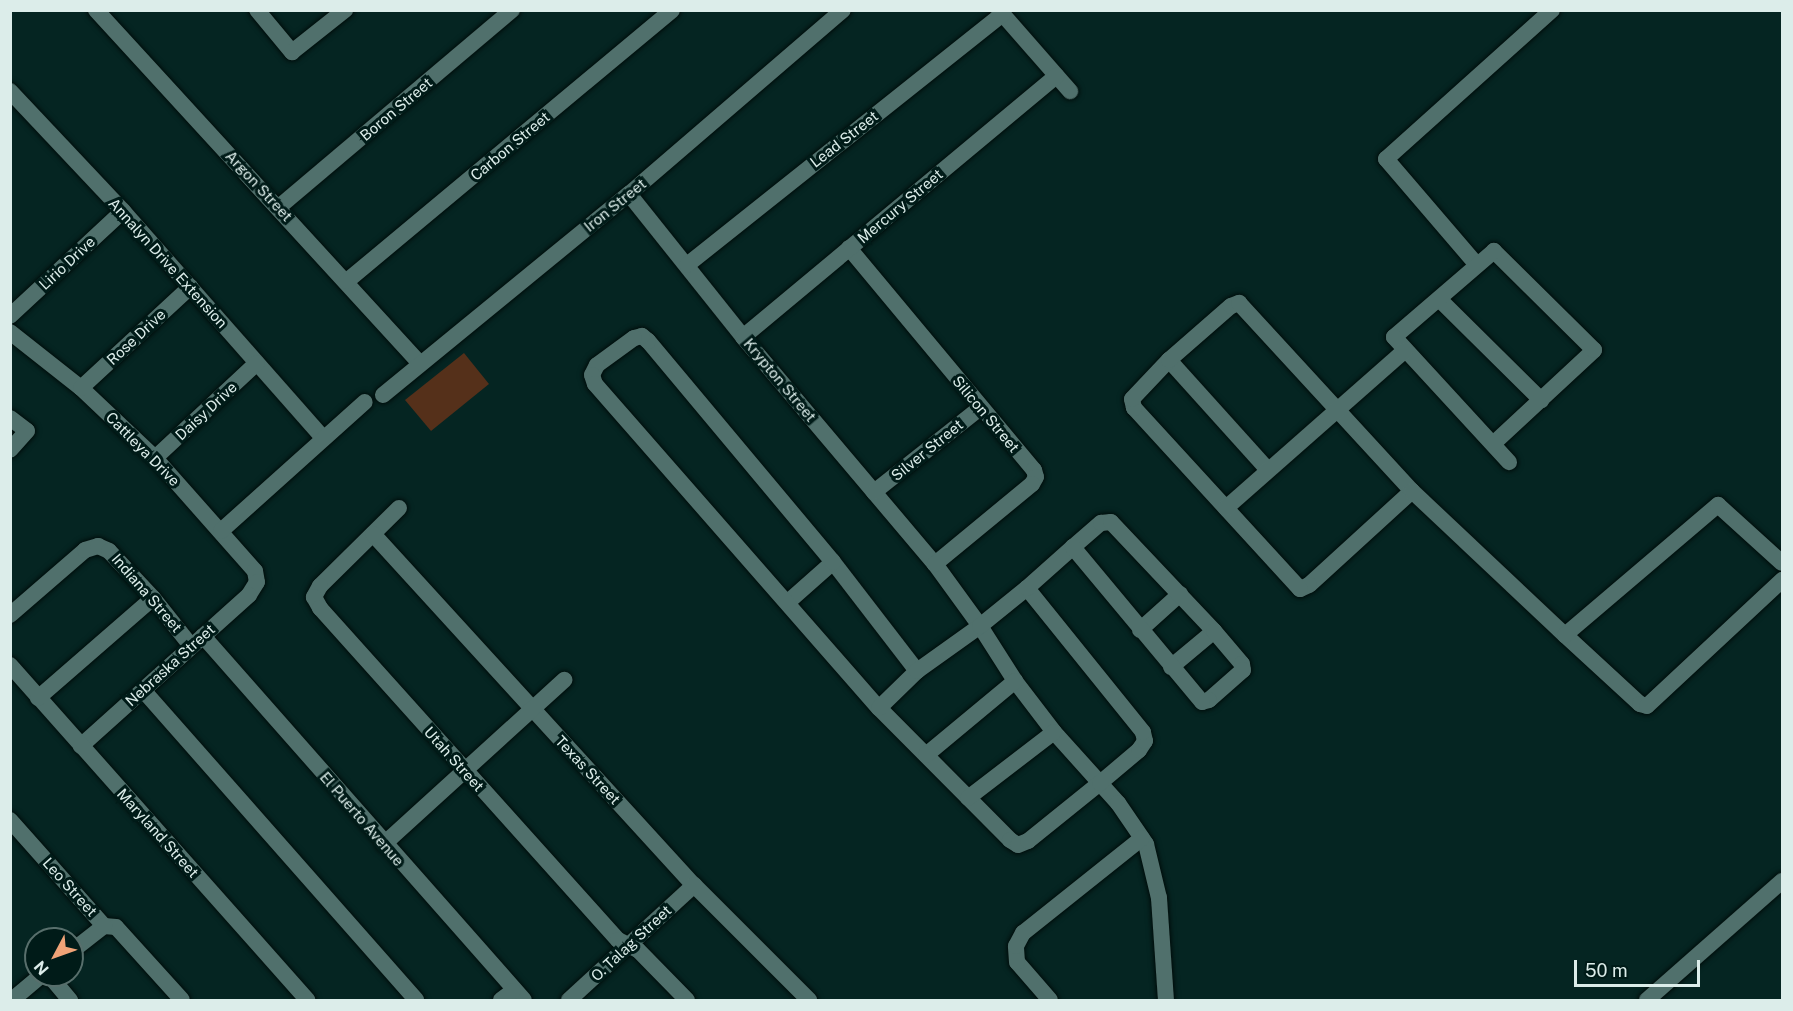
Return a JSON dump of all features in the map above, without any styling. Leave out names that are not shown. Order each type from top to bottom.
[{"type":"street","name":"Argon Street","points":[[96,10],[420,363]]},
{"type":"street","points":[[257,10],[292,52],[345,10]]},
{"type":"street","name":"Boron Street","points":[[279,207],[512,10]]},
{"type":"street","name":"Carbon Street","points":[[347,281],[672,10]]},
{"type":"street","name":"Iron Street","points":[[383,395],[629,194],[843,10]]},
{"type":"street","points":[[1477,266],[1386,159],[1552,10]]},
{"type":"street","points":[[1001,12],[1070,91]]},
{"type":"street","name":"Lead Street","points":[[687,265],[1001,12]]},
{"type":"street","name":"Mercury Street","points":[[743,337],[1056,76]]},
{"type":"street","name":"Annalyn Drive Extension","points":[[10,91],[123,211],[323,438]]},
{"type":"street","name":"Krypton Street","points":[[629,194],[743,337],[935,564],[980,626],[1015,681],[1054,732],[1118,803],[1146,844],[1159,898],[1166,1000]]},
{"type":"street","name":"Lirio Drive","points":[[10,316],[123,211]]},
{"type":"street","name":"Silicon Street","points":[[849,248],[1034,470],[1036,477],[1032,484],[935,564]]},
{"type":"street","points":[[1493,444],[1594,350],[1494,251],[1394,337],[1509,462]]},
{"type":"street","name":"Rose Drive","points":[[81,388],[190,287]]},
{"type":"street","points":[[1439,299],[1541,400]]},
{"type":"street","points":[[1412,491],[1309,585],[1300,589],[1134,408],[1132,399],[1136,392],[1168,360],[1231,306],[1239,303],[1412,491],[1564,635],[1640,704],[1647,706],[1782,580]]},
{"type":"street","name":"Cattleya Drive","points":[[10,332],[81,388],[155,458],[255,571],[257,582]]},
{"type":"street","points":[[916,671],[832,562],[648,341],[642,336],[634,338],[597,365],[592,375],[595,384],[879,708],[1010,840],[1018,845],[1028,840],[1100,783],[1139,750],[1145,741],[1143,732],[1027,588]]},
{"type":"street","points":[[1226,508],[1405,350]]},
{"type":"street","points":[[1168,360],[1268,470]]},
{"type":"street","name":"Daisy Drive","points":[[155,458],[257,363]]},
{"type":"street","points":[[220,531],[365,402]]},
{"type":"street","name":"Silver Street","points":[[874,492],[980,408]]},
{"type":"street","points":[[10,418],[27,431],[10,450]]},
{"type":"street","points":[[1564,635],[1719,505],[1782,563]]},
{"type":"street","name":"Utah Street","points":[[399,508],[320,585],[315,597],[320,608],[618,940],[638,950],[687,1000]]},
{"type":"street","points":[[879,708],[916,671],[980,626],[1027,588],[1073,547],[1101,524],[1111,522],[1214,631],[1242,664],[1243,670],[1209,700],[1202,702],[1073,547]]},
{"type":"street","name":"Texas Street","points":[[373,534],[694,885],[809,1000]]},
{"type":"street","name":"Indiana Street","points":[[10,615],[85,550],[98,546],[109,550],[197,641]]},
{"type":"street","points":[[788,602],[832,562]]},
{"type":"street","name":"Nebraska Street","points":[[81,746],[249,595],[257,582]]},
{"type":"street","points":[[1140,630],[1180,594]]},
{"type":"street","points":[[38,698],[153,598]]},
{"type":"street","points":[[1172,667],[1214,631]]},
{"type":"street","name":"El Puerto Avenue","points":[[197,641],[384,844],[513,997]]},
{"type":"street","name":"Maryland Street","points":[[10,665],[307,1000]]},
{"type":"street","points":[[384,844],[564,680]]},
{"type":"street","points":[[926,755],[1015,681]]},
{"type":"street","points":[[143,690],[416,1000]]},
{"type":"street","points":[[968,798],[1054,732]]},
{"type":"street","name":"Leo Street","points":[[10,820],[104,926],[116,927],[182,1000]]},
{"type":"street","points":[[1050,1000],[1017,962],[1016,946],[1023,933],[1142,838]]},
{"type":"street","points":[[1647,1000],[1782,881]]},
{"type":"street","name":"O. Talag Street","points":[[569,1000],[694,885]]},
{"type":"street","points":[[84,942],[104,926]]},
{"type":"street","points":[[12,1000],[28,987]]},
{"type":"street","points":[[59,987],[70,1000]]},
{"type":"shaded area","points":[[464,353],[489,384],[431,431],[405,400]]}]
